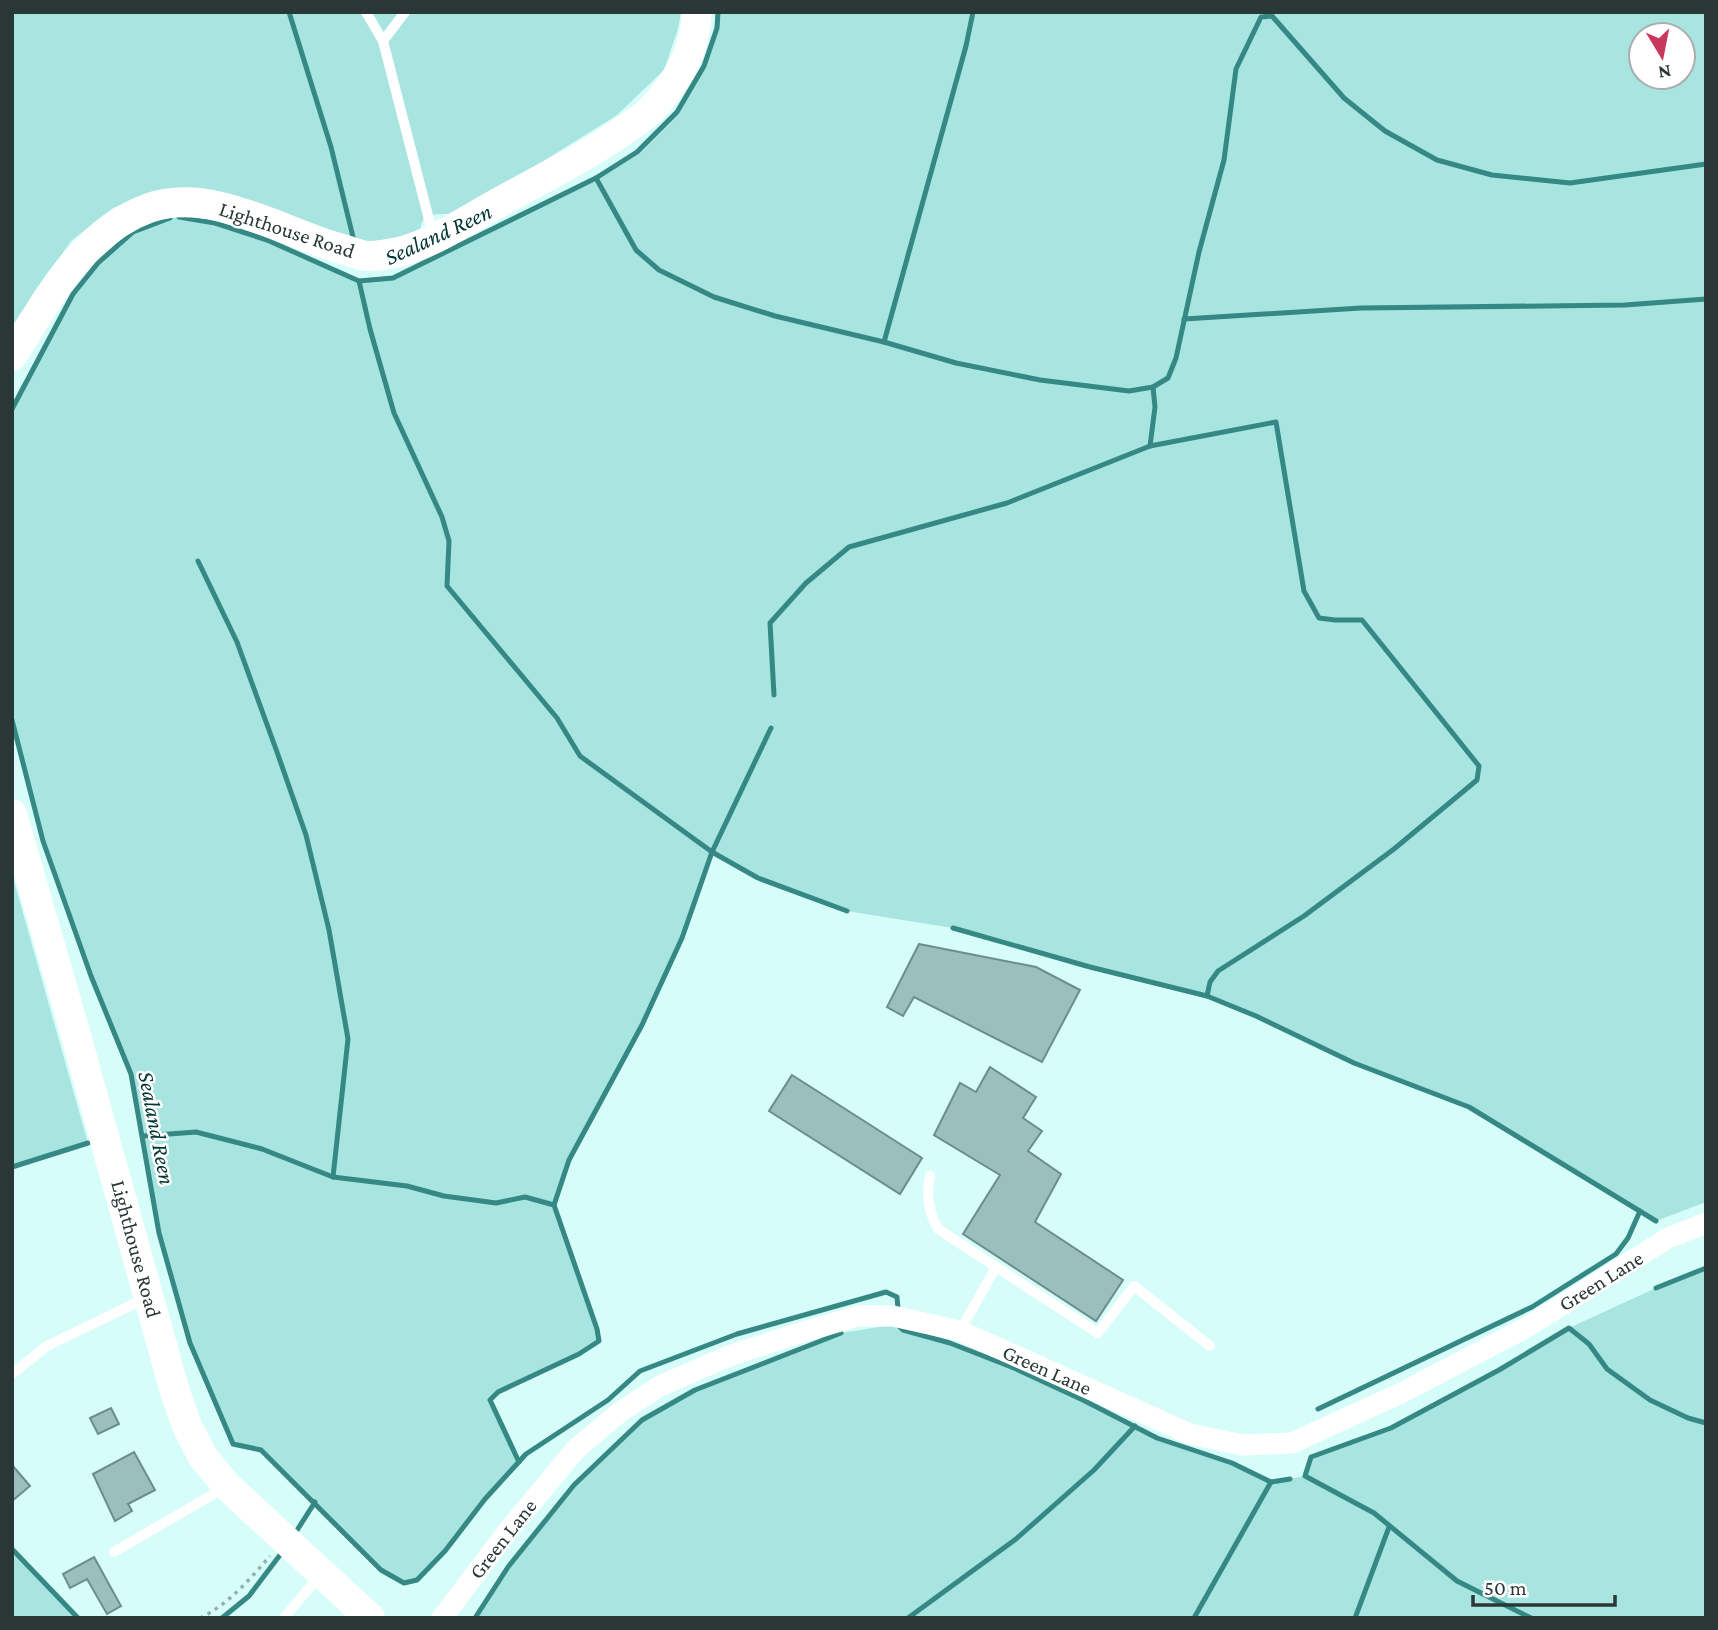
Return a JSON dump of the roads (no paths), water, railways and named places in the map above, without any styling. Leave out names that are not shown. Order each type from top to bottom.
[{"type":"main road","name":"Lighthouse Road","points":[[12,356],[78,256],[116,225],[149,208],[175,202],[229,209],[328,245],[368,256],[399,252],[433,238],[608,142],[649,112],[670,88],[687,61],[695,40],[698,12]]},
{"type":"main road","name":"Lighthouse Road","points":[[12,814],[175,1392],[187,1426],[204,1457],[227,1486],[370,1618]]},
{"type":"street","name":"Green Lane","points":[[442,1618],[508,1531],[576,1449],[620,1412],[660,1386],[729,1356],[858,1316],[893,1316],[960,1331],[1189,1434],[1243,1445],[1292,1443],[1401,1393],[1529,1326],[1668,1238],[1706,1223]]},
{"type":"lane","points":[[366,12],[383,41],[433,238]]},
{"type":"lane","points":[[383,41],[405,12]]},
{"type":"lane","points":[[930,1176],[929,1200],[938,1229],[1098,1332],[1134,1286],[1210,1346]]},
{"type":"lane","points":[[960,1331],[996,1267]]},
{"type":"lane","points":[[12,1374],[47,1346],[149,1296]]},
{"type":"lane","points":[[114,1552],[227,1486]]},
{"type":"lane","points":[[284,1618],[322,1573]]},
{"type":"waterway","points":[[289,12],[331,147],[354,241]]},
{"type":"waterway","name":"Sealand Reen","points":[[179,217],[215,223],[267,240],[359,281],[393,278],[596,178],[637,152],[677,112],[704,66],[717,28],[718,12]]},
{"type":"waterway","points":[[884,342],[973,12]]},
{"type":"waterway","points":[[596,178],[636,250],[659,270],[714,297],[775,316],[884,342],[956,363],[1040,380],[1129,391],[1153,387],[1168,378],[1176,358],[1199,252],[1224,160],[1236,69],[1261,17],[1272,16],[1344,98],[1385,131],[1437,160],[1492,175],[1570,183],[1706,164]]},
{"type":"waterway","name":"Sealand Reen","points":[[12,409],[73,294],[98,263],[133,232],[170,218]]},
{"type":"waterway","points":[[359,281],[394,413],[442,517],[449,541],[447,586],[557,718],[580,756],[712,852],[758,878],[847,911]]},
{"type":"waterway","points":[[1184,319],[1361,308],[1625,305],[1706,299]]},
{"type":"waterway","points":[[1150,446],[1155,407],[1153,387]]},
{"type":"waterway","points":[[774,695],[770,623],[806,583],[849,547],[1007,503],[1150,446],[1276,422],[1304,591],[1319,618],[1362,620],[1479,766],[1477,780],[1394,849],[1304,916],[1218,971],[1210,982],[1207,996]]},
{"type":"waterway","points":[[198,561],[237,642],[277,752],[306,835],[329,930],[348,1039],[333,1177]]},
{"type":"waterway","name":"Sealand Reen","points":[[12,720],[43,841],[91,976],[131,1074],[159,1233],[190,1343],[233,1444],[261,1450],[381,1570],[404,1583],[417,1580],[445,1551],[485,1499],[526,1454],[608,1400],[640,1371],[737,1334],[886,1292],[897,1297],[898,1309]]},
{"type":"waterway","points":[[519,1462],[490,1400],[498,1392],[579,1354],[599,1341],[554,1205],[569,1160],[642,1025],[682,938],[712,852],[771,728]]},
{"type":"waterway","points":[[953,928],[1090,967],[1207,996],[1256,1016],[1354,1063],[1469,1107],[1656,1221]]},
{"type":"waterway","points":[[143,1136],[196,1132],[262,1149],[333,1177],[407,1186],[444,1196],[496,1203],[525,1197],[554,1205]]},
{"type":"waterway","points":[[12,1167],[88,1143]]},
{"type":"waterway","points":[[1318,1409],[1532,1307],[1616,1254],[1628,1238],[1640,1211]]},
{"type":"waterway","points":[[1656,1288],[1706,1268]]},
{"type":"waterway","points":[[899,1326],[903,1330],[950,1343],[1014,1368],[1157,1438],[1232,1463],[1271,1482],[1290,1479]]},
{"type":"waterway","points":[[1531,1618],[1457,1581],[1374,1513],[1305,1476],[1311,1457],[1391,1428],[1499,1370],[1569,1328],[1589,1344],[1607,1369],[1650,1400],[1688,1418],[1706,1423]]},
{"type":"waterway","points":[[475,1618],[508,1567],[574,1485],[642,1420],[695,1390],[841,1333]]},
{"type":"waterway","points":[[908,1618],[1016,1539],[1094,1470],[1135,1426]]},
{"type":"waterway","points":[[1194,1618],[1271,1482]]},
{"type":"waterway","points":[[294,1535],[315,1502]]},
{"type":"waterway","points":[[1355,1618],[1389,1527]]},
{"type":"waterway","points":[[12,1549],[78,1618]]},
{"type":"waterway","points":[[222,1618],[249,1596],[283,1551]]}]
